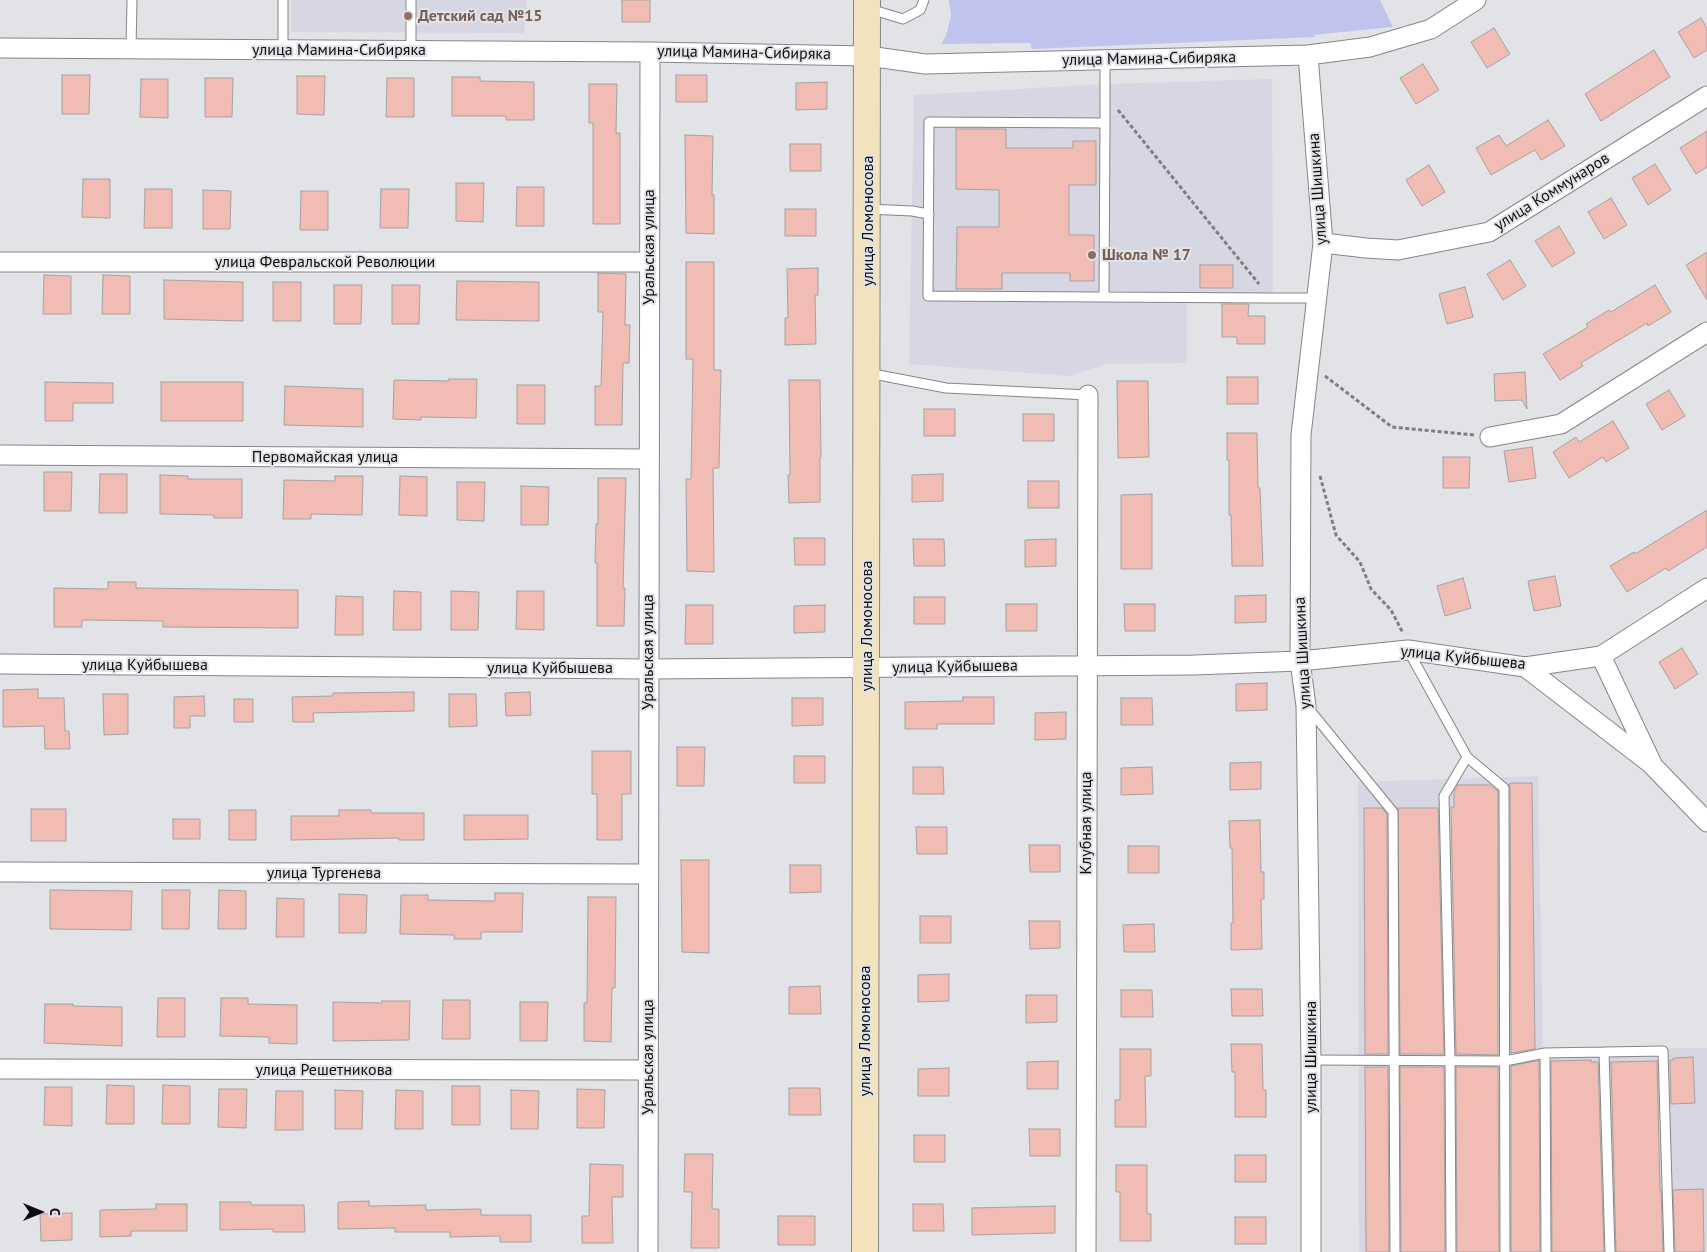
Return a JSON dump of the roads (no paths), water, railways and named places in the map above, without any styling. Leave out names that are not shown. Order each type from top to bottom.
[{"type":"street","name":"улица Мамина-Сибиряка","points":[[0,48],[650,52],[868,56],[925,64],[1308,55],[1370,47],[1431,29],[1476,0]]},
{"type":"street","name":"улица Ломоносова","points":[[863,3],[868,56],[865,1252]]},
{"type":"street","name":"Уральская улица","points":[[648,1252],[650,52]]},
{"type":"street","name":"улица Шишкина","points":[[1308,55],[1323,242],[1301,435],[1300,661],[1306,706],[1311,1060],[1311,1252]]},
{"type":"street","name":"улица Коммунаров","points":[[1323,242],[1398,250],[1489,232],[1707,96]]},
{"type":"street","name":"улица Февральской Революции","points":[[0,262],[649,262]]},
{"type":"street","points":[[1490,437],[1561,424],[1707,332]]},
{"type":"street","name":"Клубная улица","points":[[1086,1252],[1088,395]]},
{"type":"street","name":"Первомайская улица","points":[[0,455],[649,459]]},
{"type":"street","name":"улица Куйбышева","points":[[0,664],[648,669],[1194,665],[1300,661],[1408,650],[1525,666],[1601,656],[1707,588]]},
{"type":"street","points":[[1601,656],[1653,766]]},
{"type":"street","points":[[1525,666],[1653,766],[1707,822]]},
{"type":"street","name":"улица Тургенева","points":[[0,872],[648,874]]},
{"type":"street","name":"улица Решетникова","points":[[0,1069],[648,1070]]},
{"type":"lane","points":[[131,48],[132,0]]},
{"type":"lane","points":[[282,0],[283,49]]},
{"type":"lane","points":[[411,0],[411,50]]},
{"type":"lane","points":[[863,3],[903,19],[920,10],[924,0]]},
{"type":"lane","points":[[1104,297],[1105,60]]},
{"type":"lane","points":[[1105,123],[929,122],[928,296],[1316,298]]},
{"type":"lane","points":[[868,209],[912,211],[929,214]]},
{"type":"lane","points":[[868,373],[946,388],[1088,395]]},
{"type":"lane","points":[[1408,650],[1467,757],[1504,788],[1506,1252]]},
{"type":"lane","points":[[1306,706],[1393,812],[1395,1252]]},
{"type":"lane","points":[[1452,1252],[1444,796],[1467,757]]},
{"type":"lane","points":[[1311,1060],[1394,1062],[1505,1061],[1545,1054],[1663,1051],[1669,1252]]},
{"type":"lane","points":[[1604,1052],[1610,1252]]},
{"type":"lane","points":[[1545,1054],[1546,1252]]},
{"type":"place","name":"Детский сад №15","points":[[408,16]]},
{"type":"place","name":"Школа № 17","points":[[1092,255]]}]
